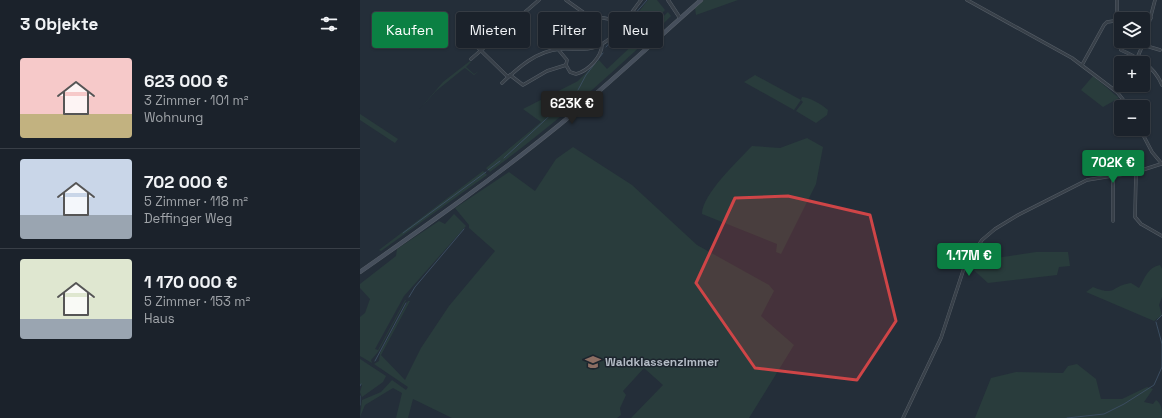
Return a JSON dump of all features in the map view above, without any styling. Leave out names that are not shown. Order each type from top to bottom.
[{"type":"main road","points":[[360,272],[447,211],[558,126],[628,67],[701,0]]},
{"type":"street","points":[[471,59],[539,0]]},
{"type":"street","points":[[566,0],[587,15],[609,19]]},
{"type":"street","points":[[631,12],[641,0]]},
{"type":"street","points":[[668,0],[680,18]]},
{"type":"street","points":[[967,0],[1066,55],[1082,65],[1114,90]]},
{"type":"street","points":[[1117,0],[1117,12]]},
{"type":"street","points":[[1150,21],[1155,0]]},
{"type":"street","points":[[1082,65],[1104,25],[1107,22],[1114,21]]},
{"type":"street","points":[[502,83],[524,63],[539,55],[560,49],[588,49],[602,44],[609,37]]},
{"type":"street","points":[[560,49],[567,60],[566,65],[568,70],[572,73],[583,72],[600,55],[602,44]]},
{"type":"street","points":[[1150,47],[1160,50]]},
{"type":"street","points":[[481,50],[509,76],[523,85],[544,72],[566,65]]},
{"type":"street","points":[[1121,50],[1134,56]]},
{"type":"street","points":[[1150,66],[1162,85]]},
{"type":"street","points":[[1117,92],[1123,100]]},
{"type":"street","points":[[903,418],[941,338],[965,265],[974,250],[995,229],[1087,180],[1136,172],[1161,164],[1152,152],[1144,136]]},
{"type":"street","points":[[1136,172],[1135,217],[1141,224],[1162,236]]},
{"type":"street","points":[[1113,176],[1113,221]]},
{"type":"highlighted area","points":[[788,196],[870,215],[896,321],[857,380],[755,368],[696,283],[735,198]]},
{"type":"shaded area","points":[[648,0],[657,0],[665,10],[663,12],[639,12]]},
{"type":"shaded area","points":[[704,0],[738,0],[696,15],[695,8]]},
{"type":"shaded area","points":[[668,12],[671,16],[663,24],[663,17]]},
{"type":"shaded area","points":[[629,48],[638,48],[584,97],[490,172],[486,168],[541,122],[523,109],[578,81],[599,60],[607,69]]},
{"type":"shaded area","points":[[470,61],[471,62],[466,67],[474,74],[479,71],[474,75],[465,68],[436,91],[419,110],[443,82]]},
{"type":"shaded area","points":[[755,75],[801,100],[794,110],[744,82]]},
{"type":"shaded area","points":[[1093,76],[1119,98],[1103,107],[1081,90]]},
{"type":"shaded area","points":[[802,97],[819,104],[828,110],[827,115],[816,123],[796,111],[803,102],[801,100]]},
{"type":"shaded area","points":[[360,114],[398,139],[395,143],[360,120]]},
{"type":"shaded area","points":[[807,138],[823,147],[816,184],[781,254],[776,252],[777,244],[702,214],[708,197],[714,187],[752,146],[780,148]]},
{"type":"shaded area","points":[[573,147],[632,185],[697,245],[769,285],[774,291],[761,316],[794,345],[749,418],[631,418],[663,385],[644,368],[623,391],[626,395],[620,408],[621,415],[617,418],[452,418],[413,399],[408,418],[396,418],[402,393],[393,388],[365,405],[360,417],[362,400],[381,392],[392,380],[406,390],[408,387],[374,364],[379,361],[380,353],[408,301],[410,301],[381,355],[405,380],[421,348],[449,306],[495,251],[469,228],[469,225],[455,208],[509,172],[535,191],[556,159]]},
{"type":"shaded area","points":[[483,171],[487,175],[381,251],[379,250]]},
{"type":"shaded area","points":[[454,214],[466,226],[404,296],[375,349],[378,350],[406,300],[378,352],[371,360],[372,363],[360,356],[360,317],[365,313],[370,299],[360,288],[360,284],[396,256],[397,249],[439,221],[445,224]]},
{"type":"shaded area","points":[[1036,252],[1068,252],[1070,266],[1059,267],[1057,275],[988,283],[968,265],[969,262]]},
{"type":"shaded area","points":[[1160,265],[1162,269],[1162,297],[1159,305],[1162,315],[1154,321],[1086,292],[1093,287],[1110,291],[1124,284],[1131,283],[1139,288],[1152,268]]},
{"type":"shaded area","points":[[360,359],[386,376],[383,382],[362,397],[360,392],[362,385],[360,384]]},
{"type":"shaded area","points":[[1077,364],[1096,379],[1101,399],[1122,399],[1147,387],[1153,389],[1144,402],[1153,404],[1156,400],[1161,408],[1162,418],[975,418],[991,378],[1016,372],[1063,373],[1068,366]]},
{"type":"waterway","points":[[606,47],[647,0]]},
{"type":"waterway","points":[[578,90],[586,75],[603,53]]},
{"type":"waterway","points":[[504,158],[571,96]]},
{"type":"waterway","points":[[488,170],[500,161]]},
{"type":"waterway","points":[[403,233],[486,172]]},
{"type":"waterway","points":[[409,297],[415,287],[464,229]]},
{"type":"waterway","points":[[375,361],[406,303]]},
{"type":"waterway","points":[[1157,320],[1162,315]]},
{"type":"waterway","points":[[1067,418],[1104,414],[1124,404],[1154,385],[1162,367],[1162,344],[1156,322]]},
{"type":"waterway","points":[[360,396],[360,405]]},
{"type":"place","name":"Waldklassenzimmer","points":[[593,362]]}]
